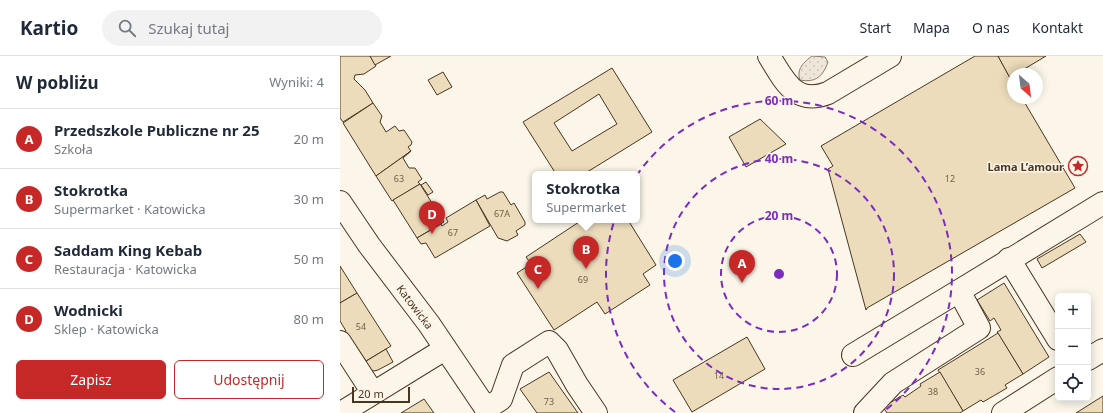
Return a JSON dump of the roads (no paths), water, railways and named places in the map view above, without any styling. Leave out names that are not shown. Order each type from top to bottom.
[{"type":"street","points":[[769,56],[785,82],[793,90],[807,96],[817,97],[890,56]]},
{"type":"street","name":"Katowicka","points":[[340,202],[369,245],[429,324],[487,411]]},
{"type":"street","points":[[853,355],[1009,259],[1100,212]]},
{"type":"street","points":[[1009,259],[1055,334]]},
{"type":"street","points":[[865,413],[893,383],[979,328],[959,291]]},
{"type":"street","points":[[340,342],[358,406],[445,349]]},
{"type":"street","points":[[487,411],[501,399],[513,365],[549,342],[557,350],[577,385],[596,413]]},
{"type":"street","points":[[1091,357],[1103,350]]},
{"type":"street","points":[[1003,413],[1055,380]]},
{"type":"place","name":"Lama L’amour","points":[[1078,166]]},
{"type":"place","name":"Wodnicki","points":[[432,234]]},
{"type":"place","name":"Stokrotka","points":[[586,269]]},
{"type":"place","name":"Przedszkole Publiczne nr 25","points":[[742,283]]},
{"type":"place","name":"Saddam King Kebab","points":[[538,289]]}]
